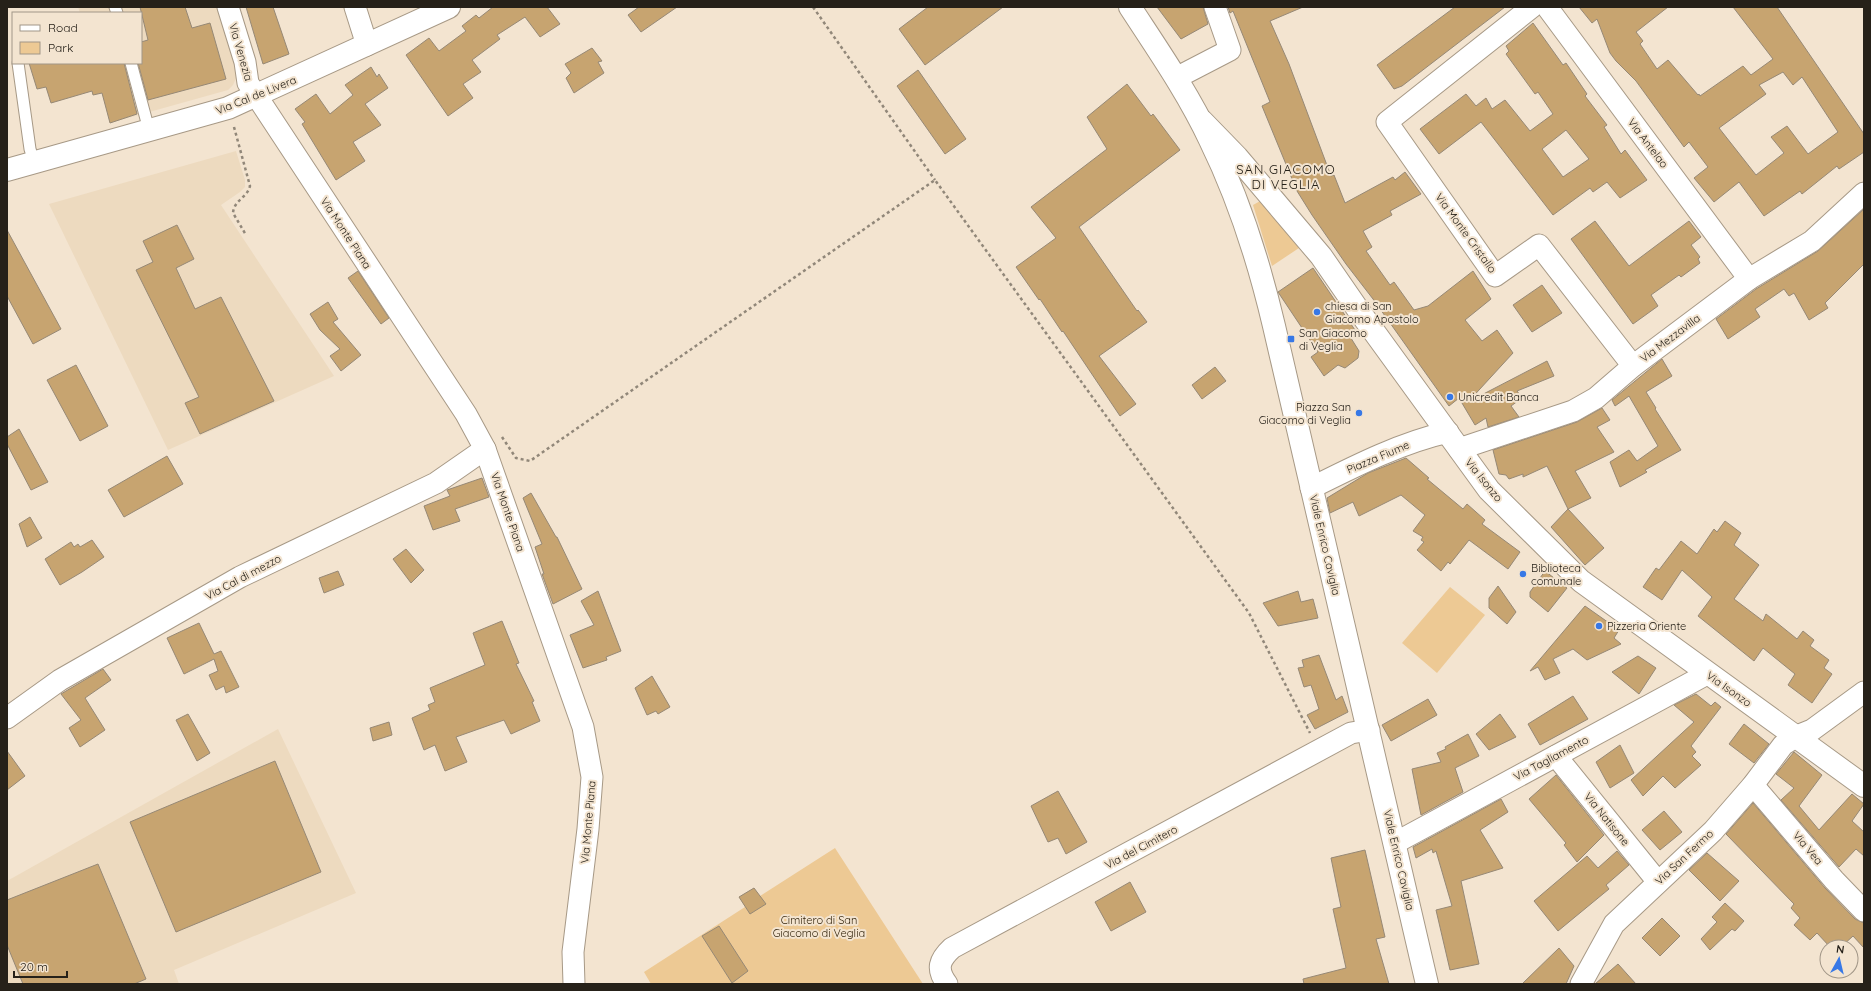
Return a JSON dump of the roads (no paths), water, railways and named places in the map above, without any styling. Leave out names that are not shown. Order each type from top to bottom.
[{"type":"main road","name":"Via Cal de Livera","points":[[7,170],[228,108],[449,7]]},
{"type":"main road","points":[[1130,7],[1176,78],[1196,114]]},
{"type":"main road","name":"Via Isonzo","points":[[1196,114],[1237,157],[1321,256],[1359,311],[1489,490],[1582,581],[1707,674],[1797,736],[1864,786]]},
{"type":"main road","name":"Viale Enrico Caviglia","points":[[1196,114],[1219,159],[1242,217],[1256,258],[1369,730],[1427,984]]},
{"type":"street","name":"Via Venezia","points":[[228,7],[245,62],[248,83],[257,96]]},
{"type":"street","points":[[355,7],[367,45]]},
{"type":"street","points":[[1176,78],[1230,50],[1215,7]]},
{"type":"street","name":"Via Monte Cristallo","points":[[1532,7],[1387,122],[1495,276],[1539,245],[1633,366]]},
{"type":"street","name":"Via Antelao","points":[[1547,7],[1749,279]]},
{"type":"street","name":"Via Monte Piana","points":[[257,96],[466,414],[485,449],[583,727],[592,777],[588,829],[573,952],[574,984]]},
{"type":"street","name":"Via Mezzavilla","points":[[1454,440],[1572,411],[1596,398],[1633,366],[1749,279],[1812,241],[1864,193]]},
{"type":"street","name":"Piazza Fiume","points":[[1311,488],[1363,462],[1403,446],[1454,440]]},
{"type":"street","name":"Via Cal di mezzo","points":[[7,718],[60,680],[240,577],[436,483],[485,449]]},
{"type":"street","name":"Via Tagliamento","points":[[1395,843],[1707,674]]},
{"type":"street","name":"Via San Fermo","points":[[1581,984],[1614,924],[1713,831],[1753,785],[1783,745],[1797,736],[1812,730],[1864,692]]},
{"type":"street","name":"Via del Cimitero","points":[[946,984],[942,978],[940,967],[944,956],[952,948],[1351,734],[1369,730]]},
{"type":"street","name":"Via Natisone","points":[[1556,756],[1658,882]]},
{"type":"street","name":"Via Vea","points":[[1753,785],[1834,880],[1864,910]]},
{"type":"lane","points":[[18,64],[30,149],[34,162]]},
{"type":"lane","points":[[131,64],[150,130]]},
{"type":"place","name":"chiesa di San Giacomo Apostolo","points":[[1317,312]]},
{"type":"place","name":"San Giacomo di Veglia","points":[[1291,339]]},
{"type":"place","name":"Unicredit Banca","points":[[1450,397]]},
{"type":"place","name":"Piazza San Giacomo di Veglia","points":[[1359,413]]},
{"type":"place","name":"Biblioteca comunale","points":[[1523,574]]},
{"type":"place","name":"Pizzeria Oriente","points":[[1599,626]]},
{"type":"district","name":"SAN GIACOMO DI VEGLIA","points":[[1286,176]]},
{"type":"park label","name":"Cimitero di San Giacomo di Veglia","points":[[819,926]]}]
